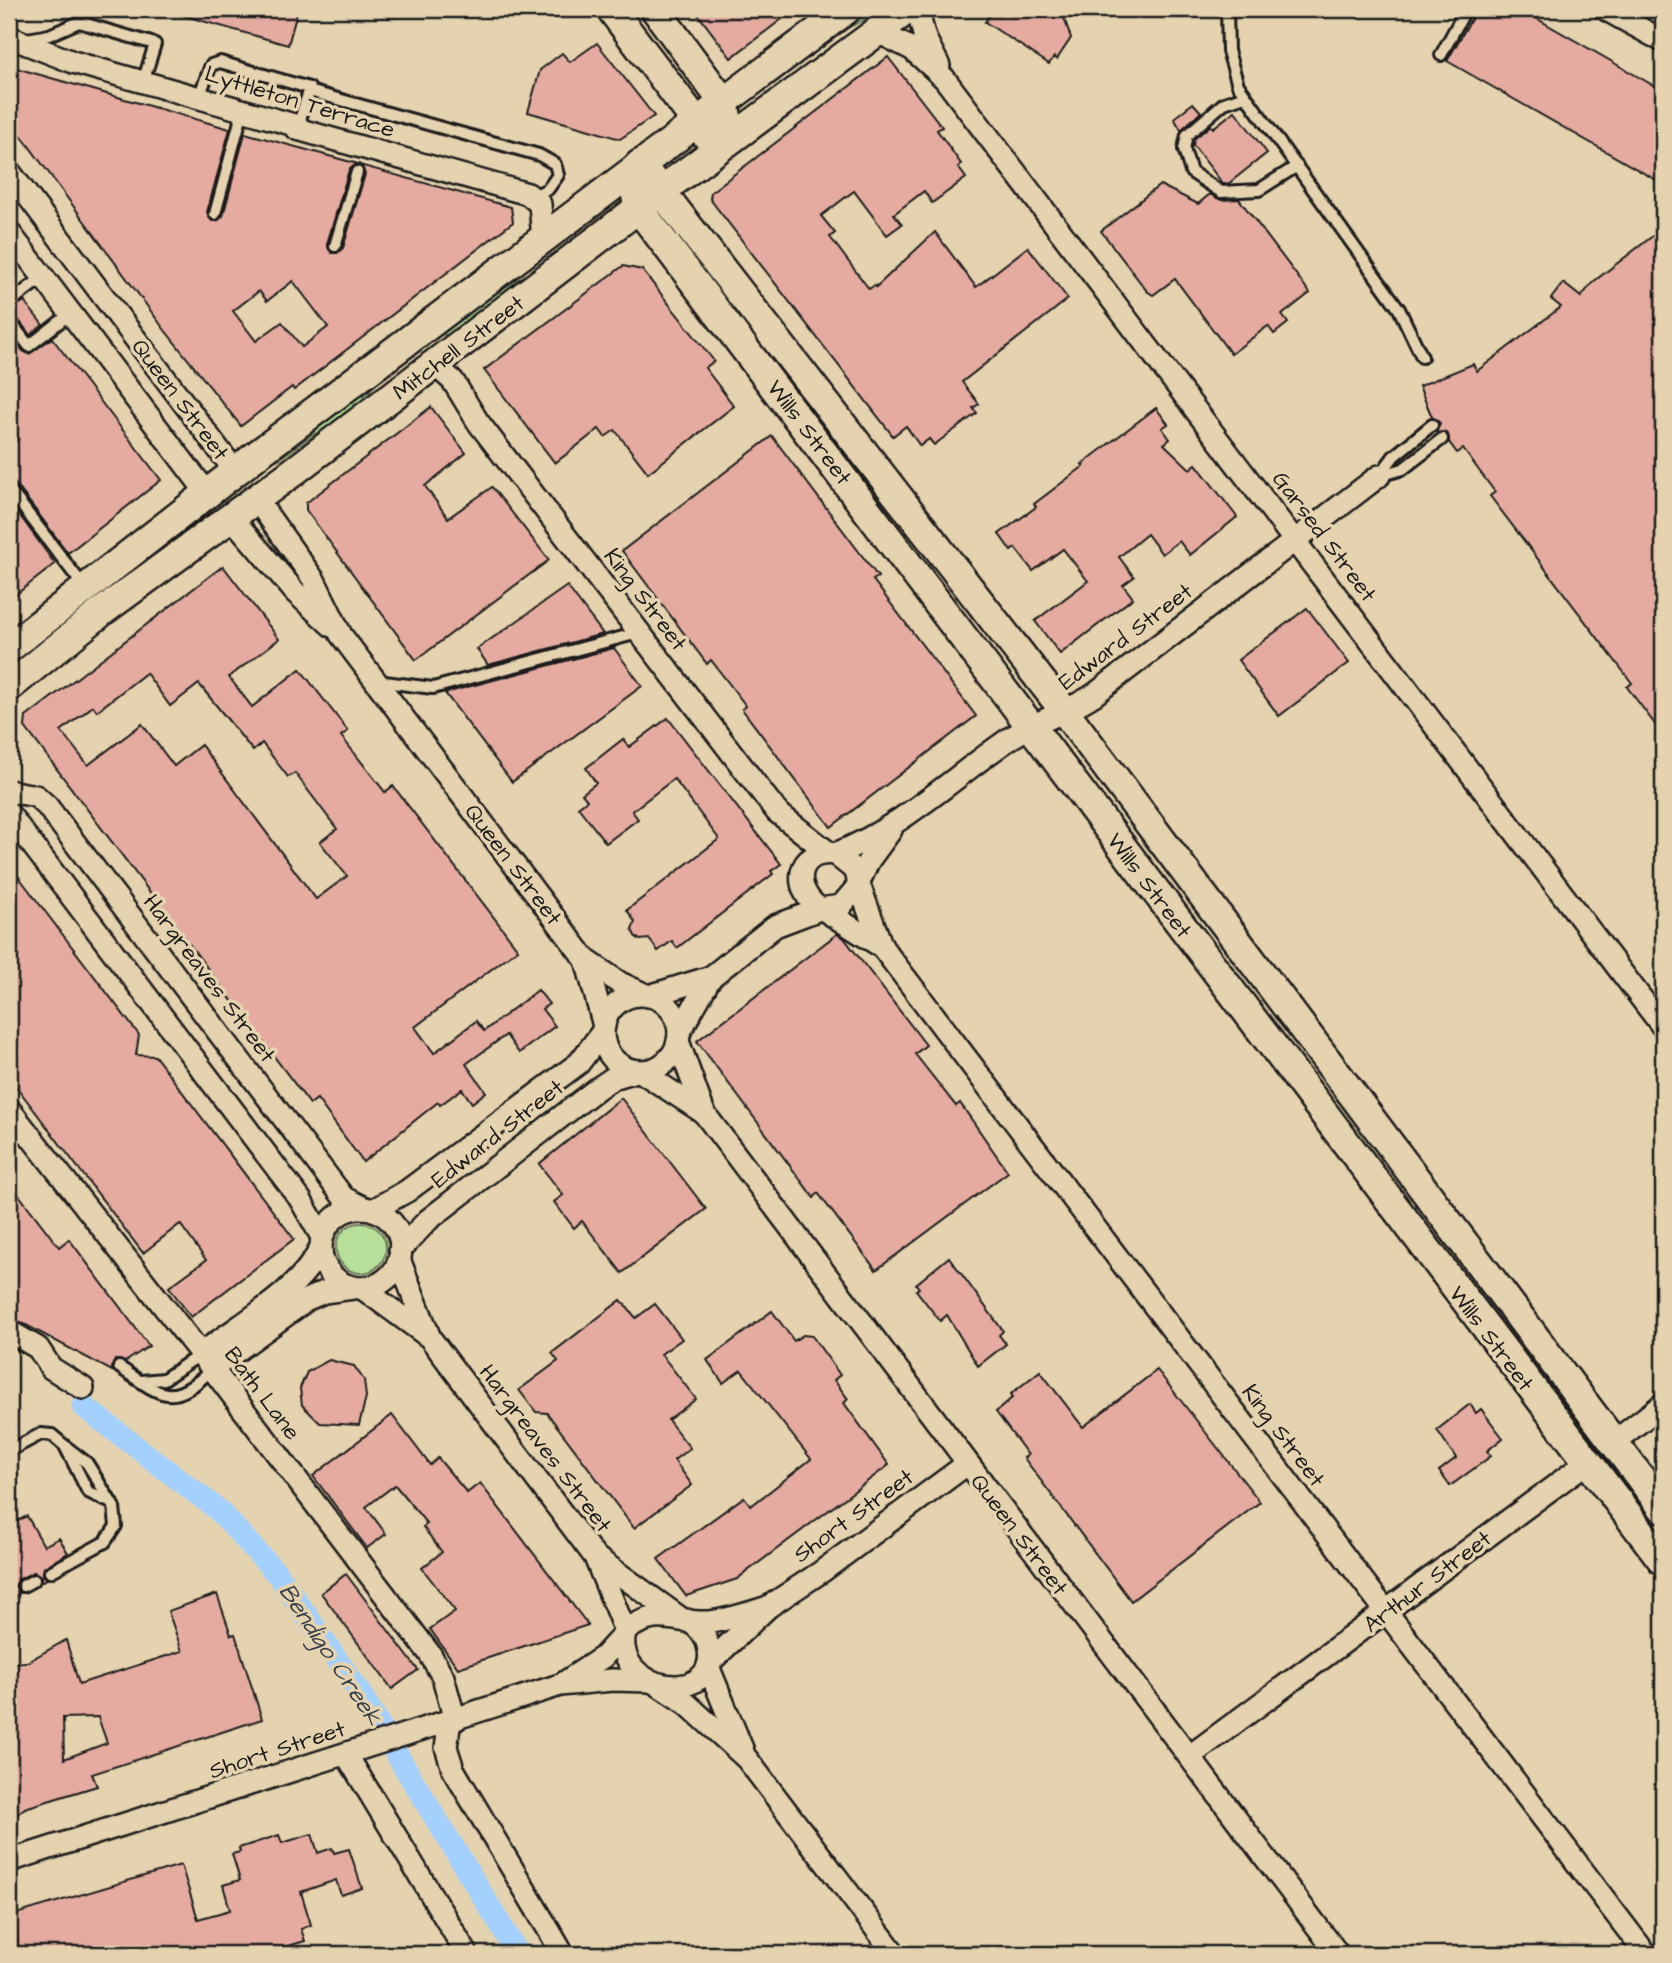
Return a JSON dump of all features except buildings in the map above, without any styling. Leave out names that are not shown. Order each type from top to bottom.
[{"type":"main road","points":[[611,9],[718,149],[728,126],[724,103],[655,9]]},
{"type":"main road","name":"Mitchell Street","points":[[9,648],[235,471],[847,9]]},
{"type":"main road","name":"Mitchell Street","points":[[9,687],[104,610],[257,499],[639,208],[908,9]]},
{"type":"main road","points":[[639,165],[634,186],[639,208]]},
{"type":"main road","name":"Wills Street","points":[[639,165],[662,191],[1066,713],[1663,1508]]},
{"type":"main road","name":"Wills Street","points":[[639,208],[978,652],[1031,727],[1586,1463],[1663,1561]]},
{"type":"main road","points":[[391,355],[434,364]]},
{"type":"main road","name":"Queen Street","points":[[235,471],[257,499]]},
{"type":"main road","name":"Queen Street","points":[[207,493],[231,516]]},
{"type":"main road","points":[[978,652],[1003,632]]},
{"type":"main road","name":"Arthur Street","points":[[1586,1463],[1614,1442]]},
{"type":"street","name":"Garsed Street","points":[[917,9],[925,38],[944,78]]},
{"type":"street","points":[[1605,9],[1663,41]]},
{"type":"street","name":"Garsed Street","points":[[878,32],[904,43],[944,78],[1663,1027]]},
{"type":"street","name":"Lyttleton Terrace","points":[[13,39],[73,62],[298,126],[297,129],[363,154],[533,196]]},
{"type":"street","name":"Queen Street","points":[[9,171],[235,471]]},
{"type":"street","points":[[533,196],[541,208],[543,240]]},
{"type":"street","name":"Queen Street","points":[[9,232],[207,493]]},
{"type":"street","name":"King Street","points":[[434,364],[453,381],[478,422],[777,813],[832,854]]},
{"type":"street","name":"Edward Street","points":[[832,854],[894,825],[1007,741],[1031,727],[1066,713],[1095,694],[1379,476]]},
{"type":"street","name":"Queen Street","points":[[257,499],[314,580],[341,635]]},
{"type":"street","name":"Queen Street","points":[[231,516],[296,593],[341,635],[586,960],[648,996]]},
{"type":"street","points":[[9,791],[33,795],[43,801]]},
{"type":"street","points":[[43,801],[31,802],[22,808],[15,822],[314,1218],[328,1271],[339,1282],[358,1288]]},
{"type":"street","name":"Hargreaves Street","points":[[43,801],[344,1198],[368,1209]]},
{"type":"street","name":"Edward Street","points":[[860,882],[869,860],[894,825]]},
{"type":"street","points":[[711,977],[665,1063],[638,1071],[615,1062],[608,1053],[603,1029],[607,1016],[624,999],[648,996],[711,977],[775,926],[841,906],[860,882],[850,864],[832,854],[812,859],[775,926]]},
{"type":"street","points":[[800,882],[805,897],[822,910]]},
{"type":"street","name":"King Street","points":[[860,882],[882,947],[1646,1954]]},
{"type":"street","name":"King Street","points":[[822,910],[882,947]]},
{"type":"street","name":"Queen Street","points":[[586,960],[603,1029]]},
{"type":"street","points":[[648,996],[671,1009],[679,1037]]},
{"type":"street","name":"Edward Street","points":[[368,1209],[407,1191],[579,1063],[603,1029]]},
{"type":"street","name":"Queen Street","points":[[679,1037],[704,1113],[1338,1954]]},
{"type":"street","name":"Edward Street","points":[[400,1255],[428,1220],[598,1088],[613,1079],[638,1071]]},
{"type":"street","name":"Queen Street","points":[[638,1071],[704,1113]]},
{"type":"street","name":"Bath Lane","points":[[9,1110],[206,1361],[430,1654],[443,1677],[453,1720],[446,1747],[453,1769],[563,1954]]},
{"type":"street","points":[[368,1209],[394,1226],[400,1255],[385,1280],[358,1288],[316,1294],[255,1338],[206,1361],[290,1286],[337,1216],[350,1210],[368,1209]]},
{"type":"street","name":"Hargreaves Street","points":[[400,1255],[430,1338],[595,1557],[624,1633]]},
{"type":"street","name":"Hargreaves Street","points":[[358,1288],[430,1338]]},
{"type":"street","points":[[9,1331],[38,1348],[51,1368],[83,1388]]},
{"type":"street","points":[[233,1397],[232,1381],[255,1338]]},
{"type":"street","name":"Arthur Street","points":[[1614,1442],[1663,1404]]},
{"type":"street","name":"Arthur Street","points":[[1190,1756],[1586,1463]]},
{"type":"street","name":"Short Street","points":[[709,1664],[768,1606],[821,1572],[967,1464]]},
{"type":"street","name":"Hargreaves Street","points":[[595,1557],[683,1619]]},
{"type":"street","name":"Short Street","points":[[683,1619],[720,1620],[768,1606]]},
{"type":"street","points":[[747,1759],[709,1664],[706,1639],[698,1628],[683,1619],[657,1615],[624,1633],[629,1661],[637,1673],[687,1704],[747,1759],[895,1954]]},
{"type":"street","name":"Short Street","points":[[560,1685],[595,1664],[624,1633]]},
{"type":"street","points":[[653,1682],[686,1685],[698,1679],[709,1664]]},
{"type":"street","name":"Short Street","points":[[9,1861],[560,1685],[612,1680],[653,1682]]},
{"type":"street","points":[[354,1751],[467,1954]]},
{"type":"lane","points":[[1227,9],[1230,63],[1245,96],[1407,321],[1422,357]]},
{"type":"lane","points":[[1441,55],[1466,9]]},
{"type":"lane","points":[[13,39],[49,35],[79,22],[155,44],[143,82]]},
{"type":"lane","points":[[199,97],[211,65],[220,62],[309,88],[309,91],[547,158],[557,168],[556,179],[548,189],[533,196]]},
{"type":"lane","points":[[298,126],[309,91]]},
{"type":"lane","points":[[1245,96],[1224,103],[1187,135],[1184,149],[1191,172],[1221,192],[1259,190],[1297,166]]},
{"type":"lane","points":[[215,214],[243,110]]},
{"type":"lane","points":[[335,246],[358,172]]},
{"type":"lane","points":[[9,303],[43,277]]},
{"type":"lane","points":[[9,320],[29,346],[71,313]]},
{"type":"lane","points":[[1379,476],[1394,456],[1432,425]]},
{"type":"lane","points":[[1379,476],[1403,469],[1443,439]]},
{"type":"lane","points":[[9,489],[85,588]]},
{"type":"lane","points":[[376,681],[433,688],[639,632]]},
{"type":"lane","points":[[138,1380],[151,1382],[164,1379],[206,1361]]},
{"type":"lane","points":[[119,1367],[159,1394],[175,1396],[190,1389],[206,1361]]},
{"type":"lane","points":[[9,1451],[45,1433],[52,1434],[85,1459],[107,1501],[114,1507],[117,1520],[111,1537],[50,1572]]},
{"type":"lane","points":[[23,1586],[34,1580]]},
{"type":"green space","points":[[863,9],[886,9],[845,29],[754,96],[759,88]]},
{"type":"green space","points":[[606,216],[453,336],[439,334],[489,294],[524,277]]},
{"type":"green space","points":[[387,383],[333,427],[314,434],[278,460],[276,456],[343,405]]},
{"type":"green space","points":[[361,1223],[379,1230],[386,1248],[379,1266],[361,1273],[343,1266],[336,1248],[343,1230]]},
{"type":"waterway","name":"Bendigo Creek","points":[[83,1406],[217,1509],[279,1576],[359,1692],[518,1954]]}]
